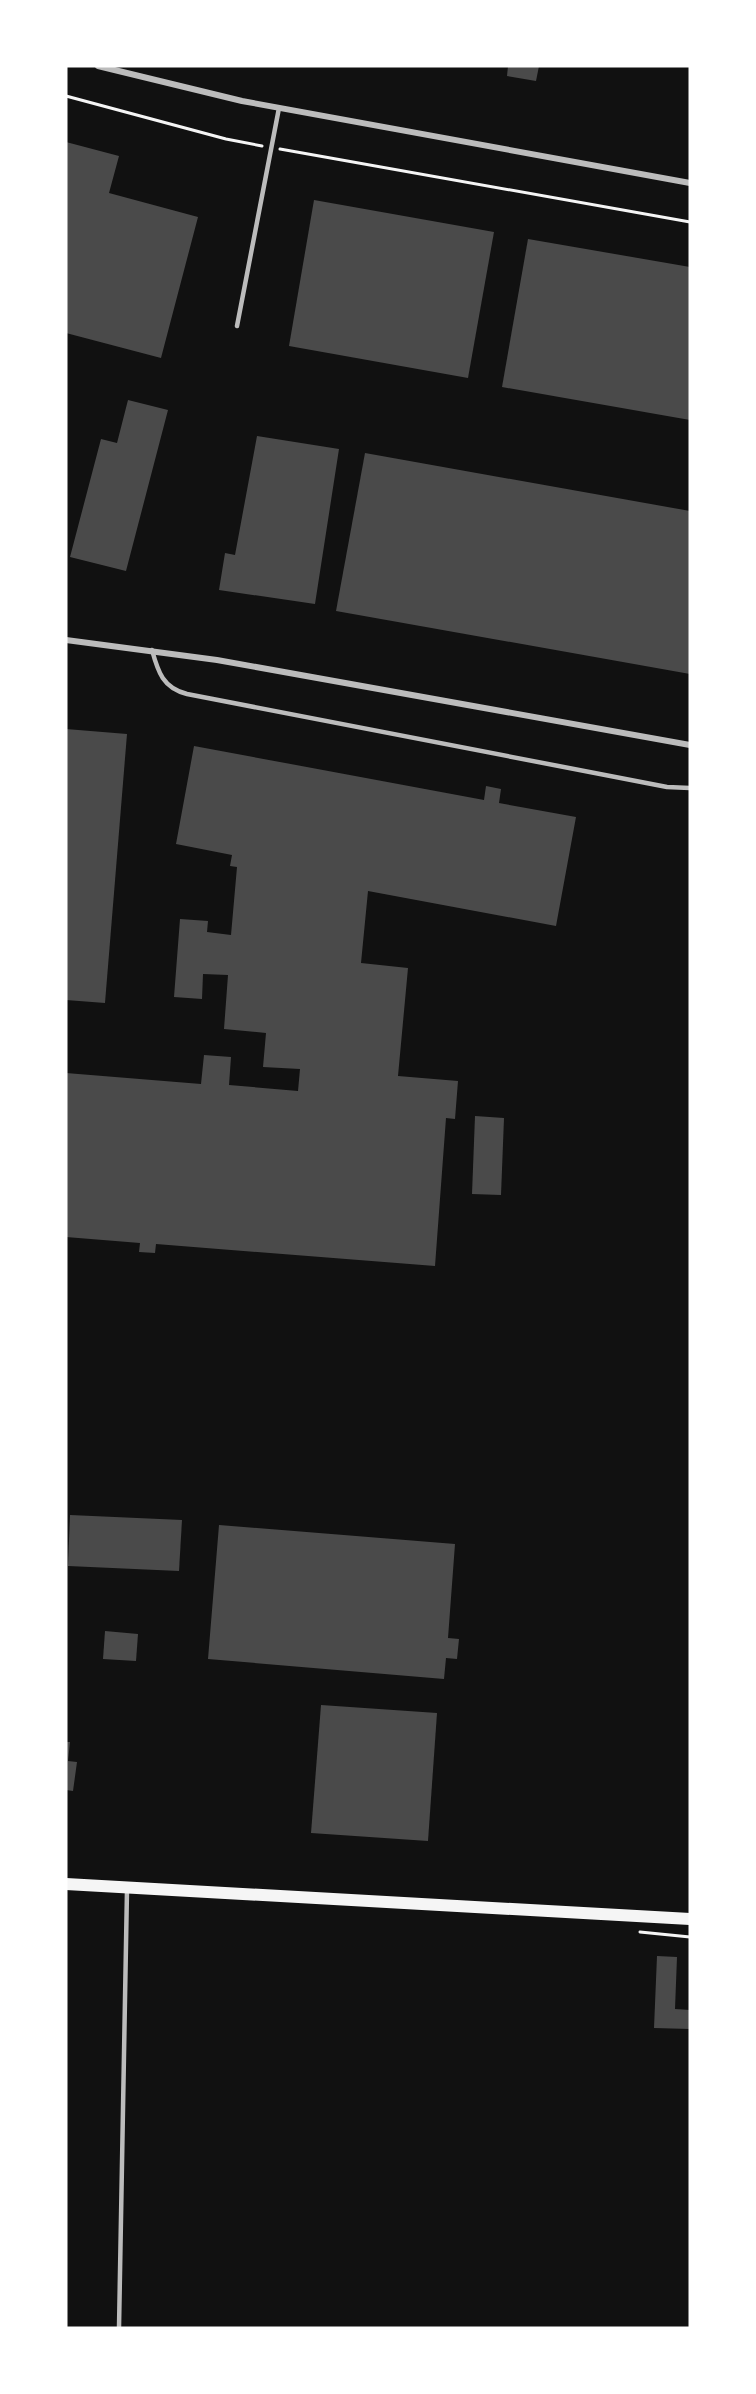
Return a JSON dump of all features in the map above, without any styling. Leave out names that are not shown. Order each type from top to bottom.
[{"type":"main road","points":[[66,1884],[690,1919]]},
{"type":"street","points":[[98,66],[199,92],[279,108],[690,183]]},
{"type":"street","points":[[66,640],[217,660],[690,746]]},
{"type":"lane","points":[[237,326],[279,108]]},
{"type":"lane","points":[[152,650],[162,679],[176,691],[187,694],[667,787],[690,788]]},
{"type":"lane","points":[[119,2328],[127,1887]]},
{"type":"path","points":[[66,96],[226,139],[690,222]]},
{"type":"building","points":[[508,66],[539,66],[536,81],[507,76]]},
{"type":"building","points":[[66,142],[119,156],[109,193],[198,217],[161,358],[66,333]]},
{"type":"building","points":[[314,200],[494,232],[468,378],[289,346]]},
{"type":"building","points":[[528,239],[690,267],[690,420],[502,387]]},
{"type":"building","points":[[128,400],[168,410],[126,571],[70,557],[101,439],[117,443]]},
{"type":"building","points":[[257,436],[339,449],[315,604],[219,590],[225,553],[235,555]]},
{"type":"building","points":[[365,453],[690,511],[690,674],[336,611]]},
{"type":"building","points":[[66,729],[127,734],[105,1003],[66,1000]]},
{"type":"building","points":[[194,746],[484,800],[486,786],[501,789],[499,803],[576,817],[556,926],[368,891],[361,963],[408,968],[398,1076],[458,1081],[455,1119],[446,1118],[435,1266],[156,1244],[155,1253],[139,1252],[140,1243],[66,1237],[66,1073],[201,1084],[204,1055],[231,1057],[229,1085],[298,1091],[300,1069],[263,1067],[266,1033],[224,1029],[228,975],[203,974],[202,999],[174,997],[180,919],[208,921],[207,932],[231,935],[237,867],[230,866],[232,855],[176,844]]},
{"type":"building","points":[[475,1116],[504,1118],[501,1195],[472,1194]]},
{"type":"building","points":[[70,1515],[182,1520],[179,1571],[68,1566]]},
{"type":"building","points":[[219,1525],[455,1544],[448,1638],[459,1639],[457,1659],[446,1658],[444,1679],[208,1659]]},
{"type":"building","points":[[105,1631],[138,1634],[136,1661],[103,1659]]},
{"type":"building","points":[[321,1705],[437,1713],[428,1841],[311,1833]]},
{"type":"building","points":[[66,1742],[70,1742],[68,1761],[77,1762],[73,1791],[66,1790]]},
{"type":"building","points":[[657,1956],[677,1957],[675,2009],[690,2010],[690,2029],[654,2028]]}]
